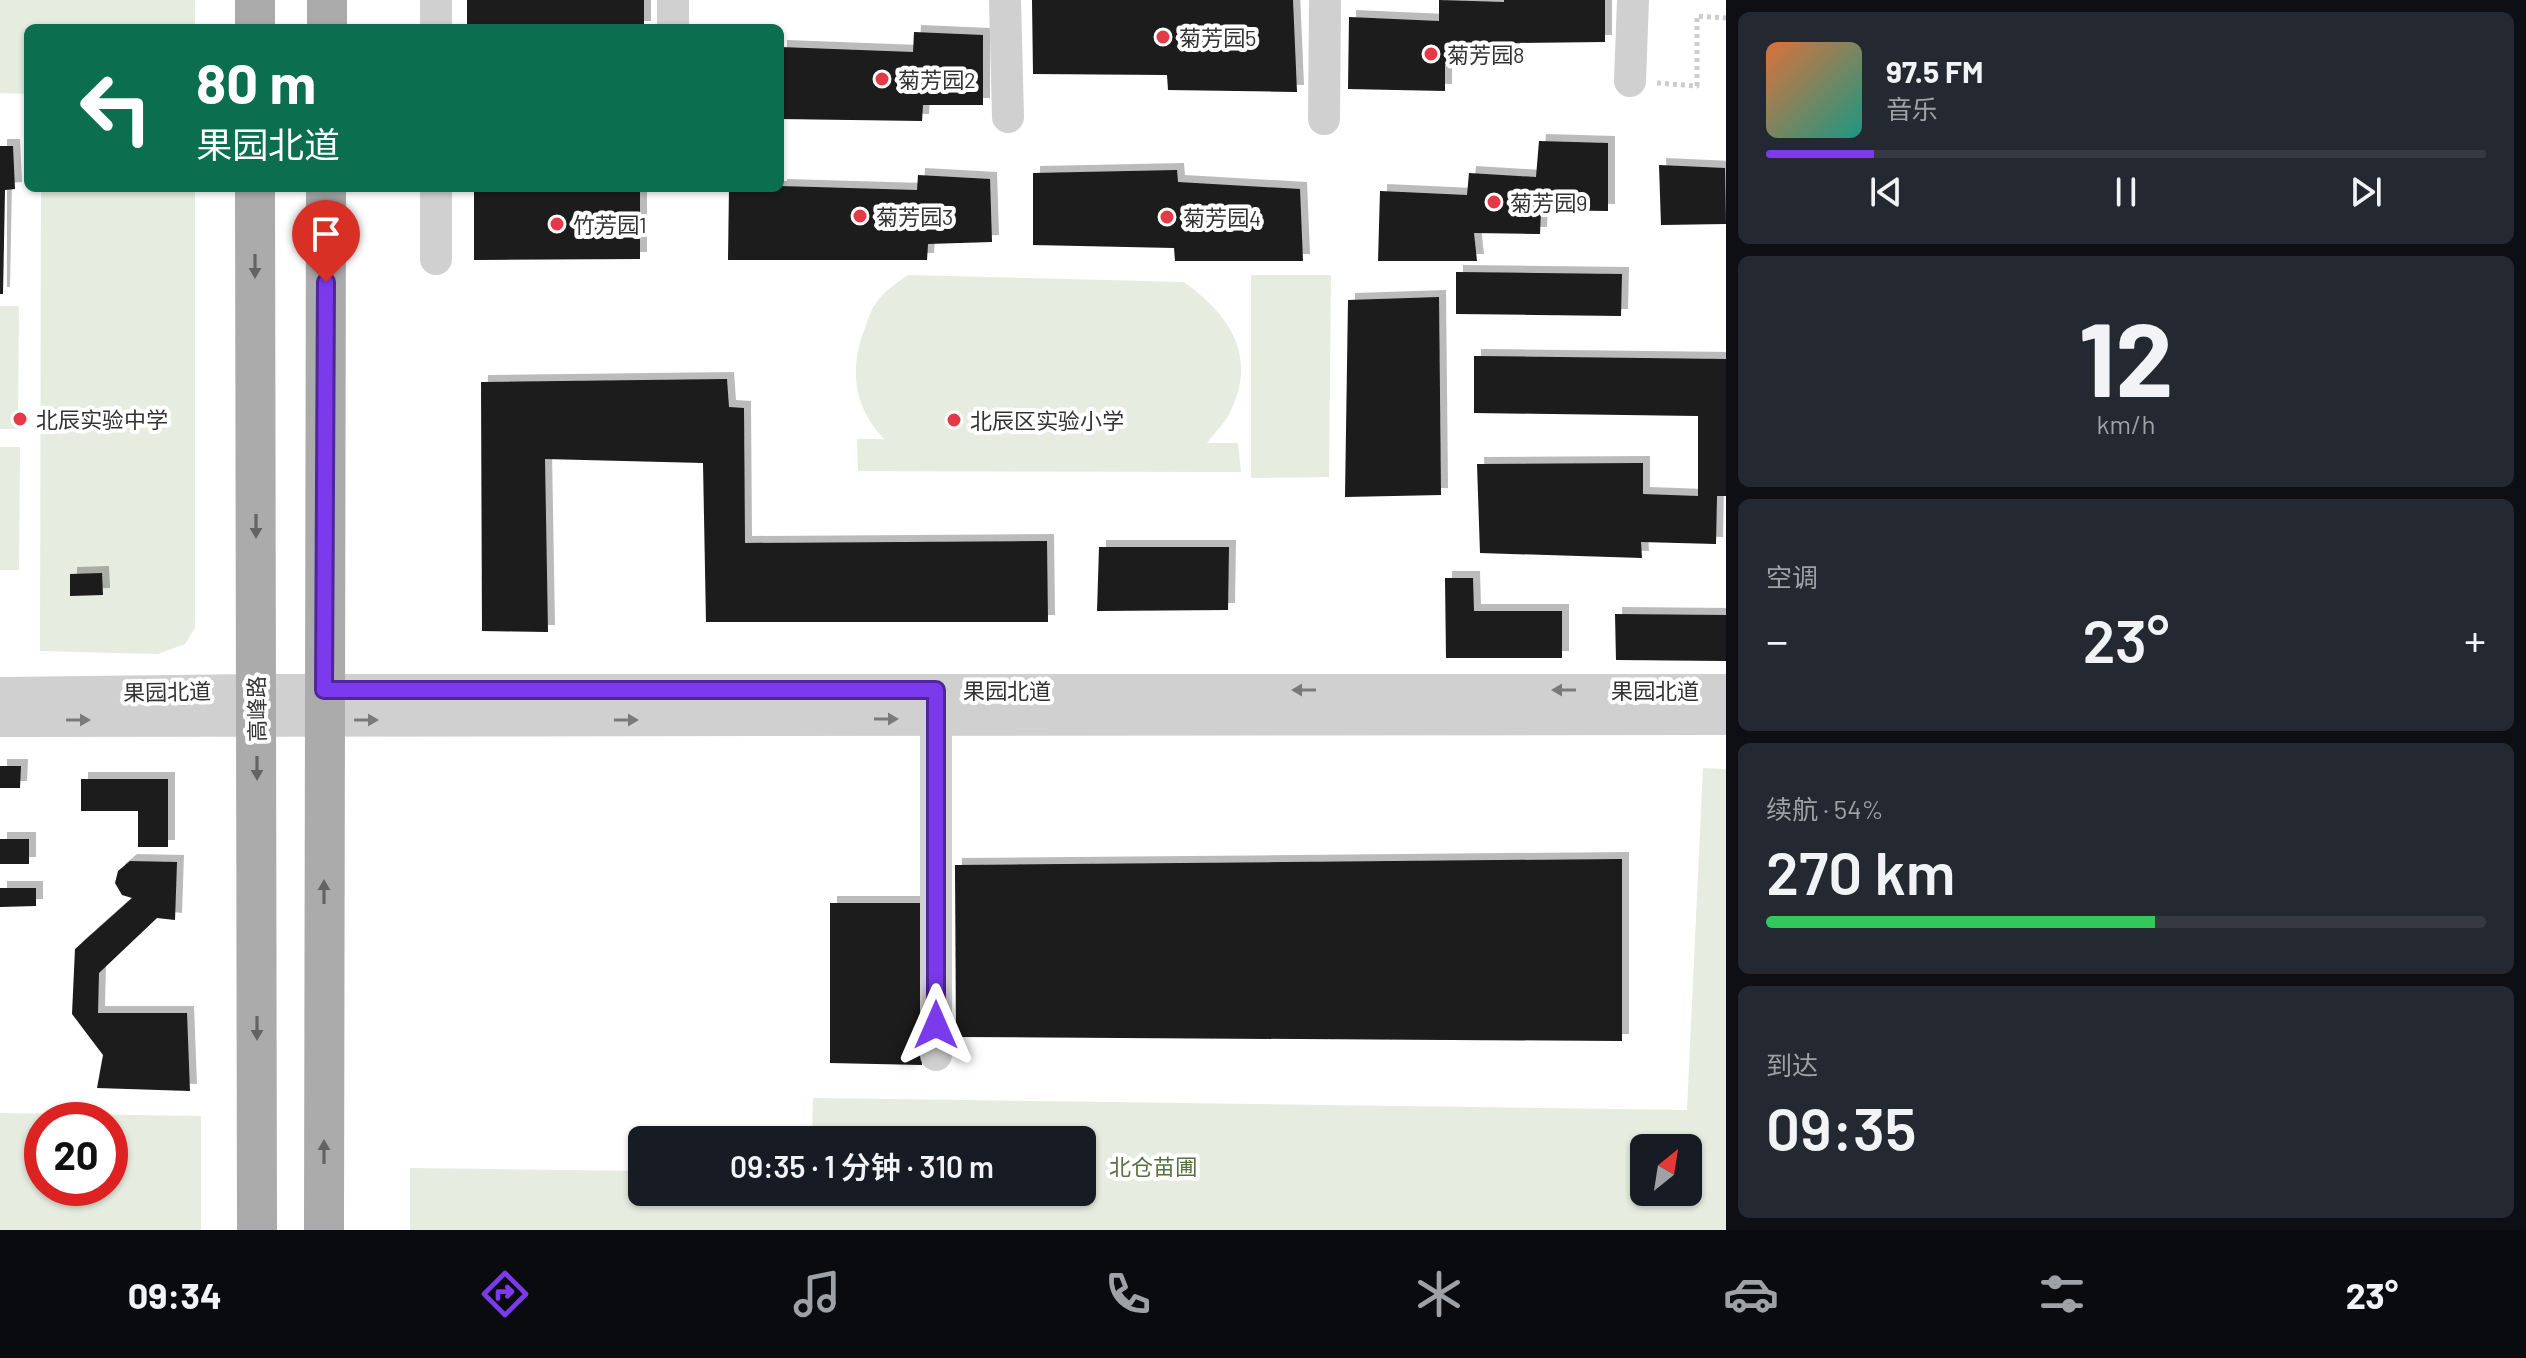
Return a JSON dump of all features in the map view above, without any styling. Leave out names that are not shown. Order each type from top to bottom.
[{"type":"main road","points":[[255,0],[255,24]]},
{"type":"main road","points":[[327,0],[327,24]]},
{"type":"main road","name":"高峰路","points":[[255,192],[257,1230]]},
{"type":"main road","points":[[324,1230],[326,192]]},
{"type":"street","points":[[436,0],[436,24]]},
{"type":"street","points":[[673,0],[673,24]]},
{"type":"street","points":[[1005,0],[1008,117]]},
{"type":"street","points":[[1324,119],[1325,0]]},
{"type":"street","points":[[1630,81],[1633,0]]},
{"type":"street","points":[[436,192],[436,259]]},
{"type":"street","name":"果园北道","points":[[936,705],[1726,690]]},
{"type":"street","name":"果园北道","points":[[0,693],[256,705],[936,705],[1726,719]]},
{"type":"street","name":"果园北道","points":[[0,721],[256,705]]},
{"type":"street","points":[[936,705],[936,1055]]},
{"type":"path","points":[[1630,81],[1697,86],[1697,16],[1726,18]]},
{"type":"green space","points":[[0,0],[195,0],[195,24],[24,24],[24,94],[0,93]]},
{"type":"green space","points":[[41,192],[195,192],[195,628],[185,644],[158,654],[40,651]]},
{"type":"green space","points":[[908,275],[1184,282],[1225,321],[1239,352],[1239,388],[1232,408],[1207,443],[1238,443],[1241,472],[858,471],[857,439],[884,439],[860,400],[856,372],[860,343],[877,302]]},
{"type":"green space","points":[[1251,275],[1331,275],[1329,477],[1251,478]]},
{"type":"green space","points":[[0,306],[19,306],[18,429],[0,429]]},
{"type":"green space","points":[[0,447],[20,447],[19,570],[0,570]]},
{"type":"green space","name":"北仓苗圃","points":[[1703,768],[1726,769],[1726,1230],[410,1230],[410,1168],[628,1171],[628,1206],[1096,1206],[1096,1126],[812,1126],[813,1098],[1687,1110]]},
{"type":"green space","points":[[0,1113],[24,1113],[24,1206],[128,1206],[128,1115],[201,1116],[201,1230],[0,1230]]},
{"type":"building","points":[[467,0],[644,0],[644,24],[467,24]]},
{"type":"building","name":"菊芳园5","points":[[1032,0],[1293,0],[1297,92],[1168,90],[1167,75],[1033,74]]},
{"type":"building","name":"菊芳园8","points":[[1439,0],[1605,0],[1605,42],[1513,43],[1513,67],[1445,65],[1445,91],[1348,89],[1349,17],[1439,21]]},
{"type":"building","name":"菊芳园2","points":[[914,32],[983,35],[983,105],[923,105],[922,121],[784,119],[784,47],[913,52]]},
{"type":"building","name":"菊芳园9","points":[[1539,141],[1608,143],[1608,211],[1541,210],[1540,234],[1474,233],[1477,261],[1378,261],[1380,191],[1467,195],[1469,173],[1536,177]]},
{"type":"building","points":[[0,146],[13,146],[15,189],[5,190],[3,294],[0,294]]},
{"type":"building","points":[[1659,165],[1725,168],[1726,224],[1661,225]]},
{"type":"building","name":"菊芳园4","points":[[1177,170],[1178,182],[1300,189],[1303,261],[1175,261],[1174,248],[1033,245],[1033,173]]},
{"type":"building","name":"菊芳园3","points":[[918,175],[990,179],[992,242],[928,244],[927,260],[728,260],[729,192],[784,192],[784,186],[917,190]]},
{"type":"building","name":"竹芳园1","points":[[474,192],[640,192],[640,259],[474,260]]},
{"type":"building","points":[[1456,272],[1622,274],[1621,316],[1456,314]]},
{"type":"building","points":[[1439,297],[1441,495],[1345,497],[1348,300]]},
{"type":"building","points":[[1474,356],[1726,359],[1726,496],[1717,496],[1716,544],[1641,542],[1642,558],[1480,553],[1477,464],[1643,463],[1643,494],[1698,496],[1698,416],[1474,413]]},
{"type":"building","points":[[727,379],[729,407],[744,408],[745,543],[1047,541],[1048,622],[706,622],[703,463],[545,459],[548,632],[482,631],[481,382]]},
{"type":"building","points":[[1099,547],[1229,547],[1228,610],[1097,611]]},
{"type":"building","points":[[102,573],[103,595],[70,596],[70,574]]},
{"type":"building","points":[[1445,578],[1473,578],[1474,611],[1562,611],[1562,658],[1446,658]]},
{"type":"building","points":[[1615,614],[1726,615],[1726,661],[1616,660]]},
{"type":"building","points":[[0,766],[21,766],[20,788],[0,788]]},
{"type":"building","points":[[81,779],[168,779],[168,847],[138,847],[138,811],[81,811]]},
{"type":"building","points":[[0,839],[29,839],[29,864],[0,864]]},
{"type":"building","points":[[1622,859],[1622,1041],[956,1037],[955,865]]},
{"type":"building","points":[[130,861],[177,862],[175,920],[157,918],[99,973],[98,1013],[187,1013],[190,1091],[97,1088],[103,1055],[72,1014],[75,949],[132,898],[122,895],[115,883],[118,871]]},
{"type":"building","points":[[0,888],[36,888],[36,906],[0,907]]},
{"type":"building","points":[[830,903],[920,903],[922,1065],[830,1063]]},
{"type":"place","name":"菊芳园5","points":[[1163,37]]},
{"type":"place","name":"菊芳园8","points":[[1431,54]]},
{"type":"place","name":"菊芳园2","points":[[882,79]]},
{"type":"place","name":"菊芳园9","points":[[1494,202]]},
{"type":"place","name":"菊芳园3","points":[[860,216]]},
{"type":"place","name":"菊芳园4","points":[[1167,217]]},
{"type":"place","name":"竹芳园1","points":[[557,224]]},
{"type":"place","name":"北辰实验中学","points":[[20,419]]},
{"type":"place","name":"北辰区实验小学","points":[[954,420]]},
{"type":"route","points":[[326,282],[324,690],[936,690],[936,1025]]}]
